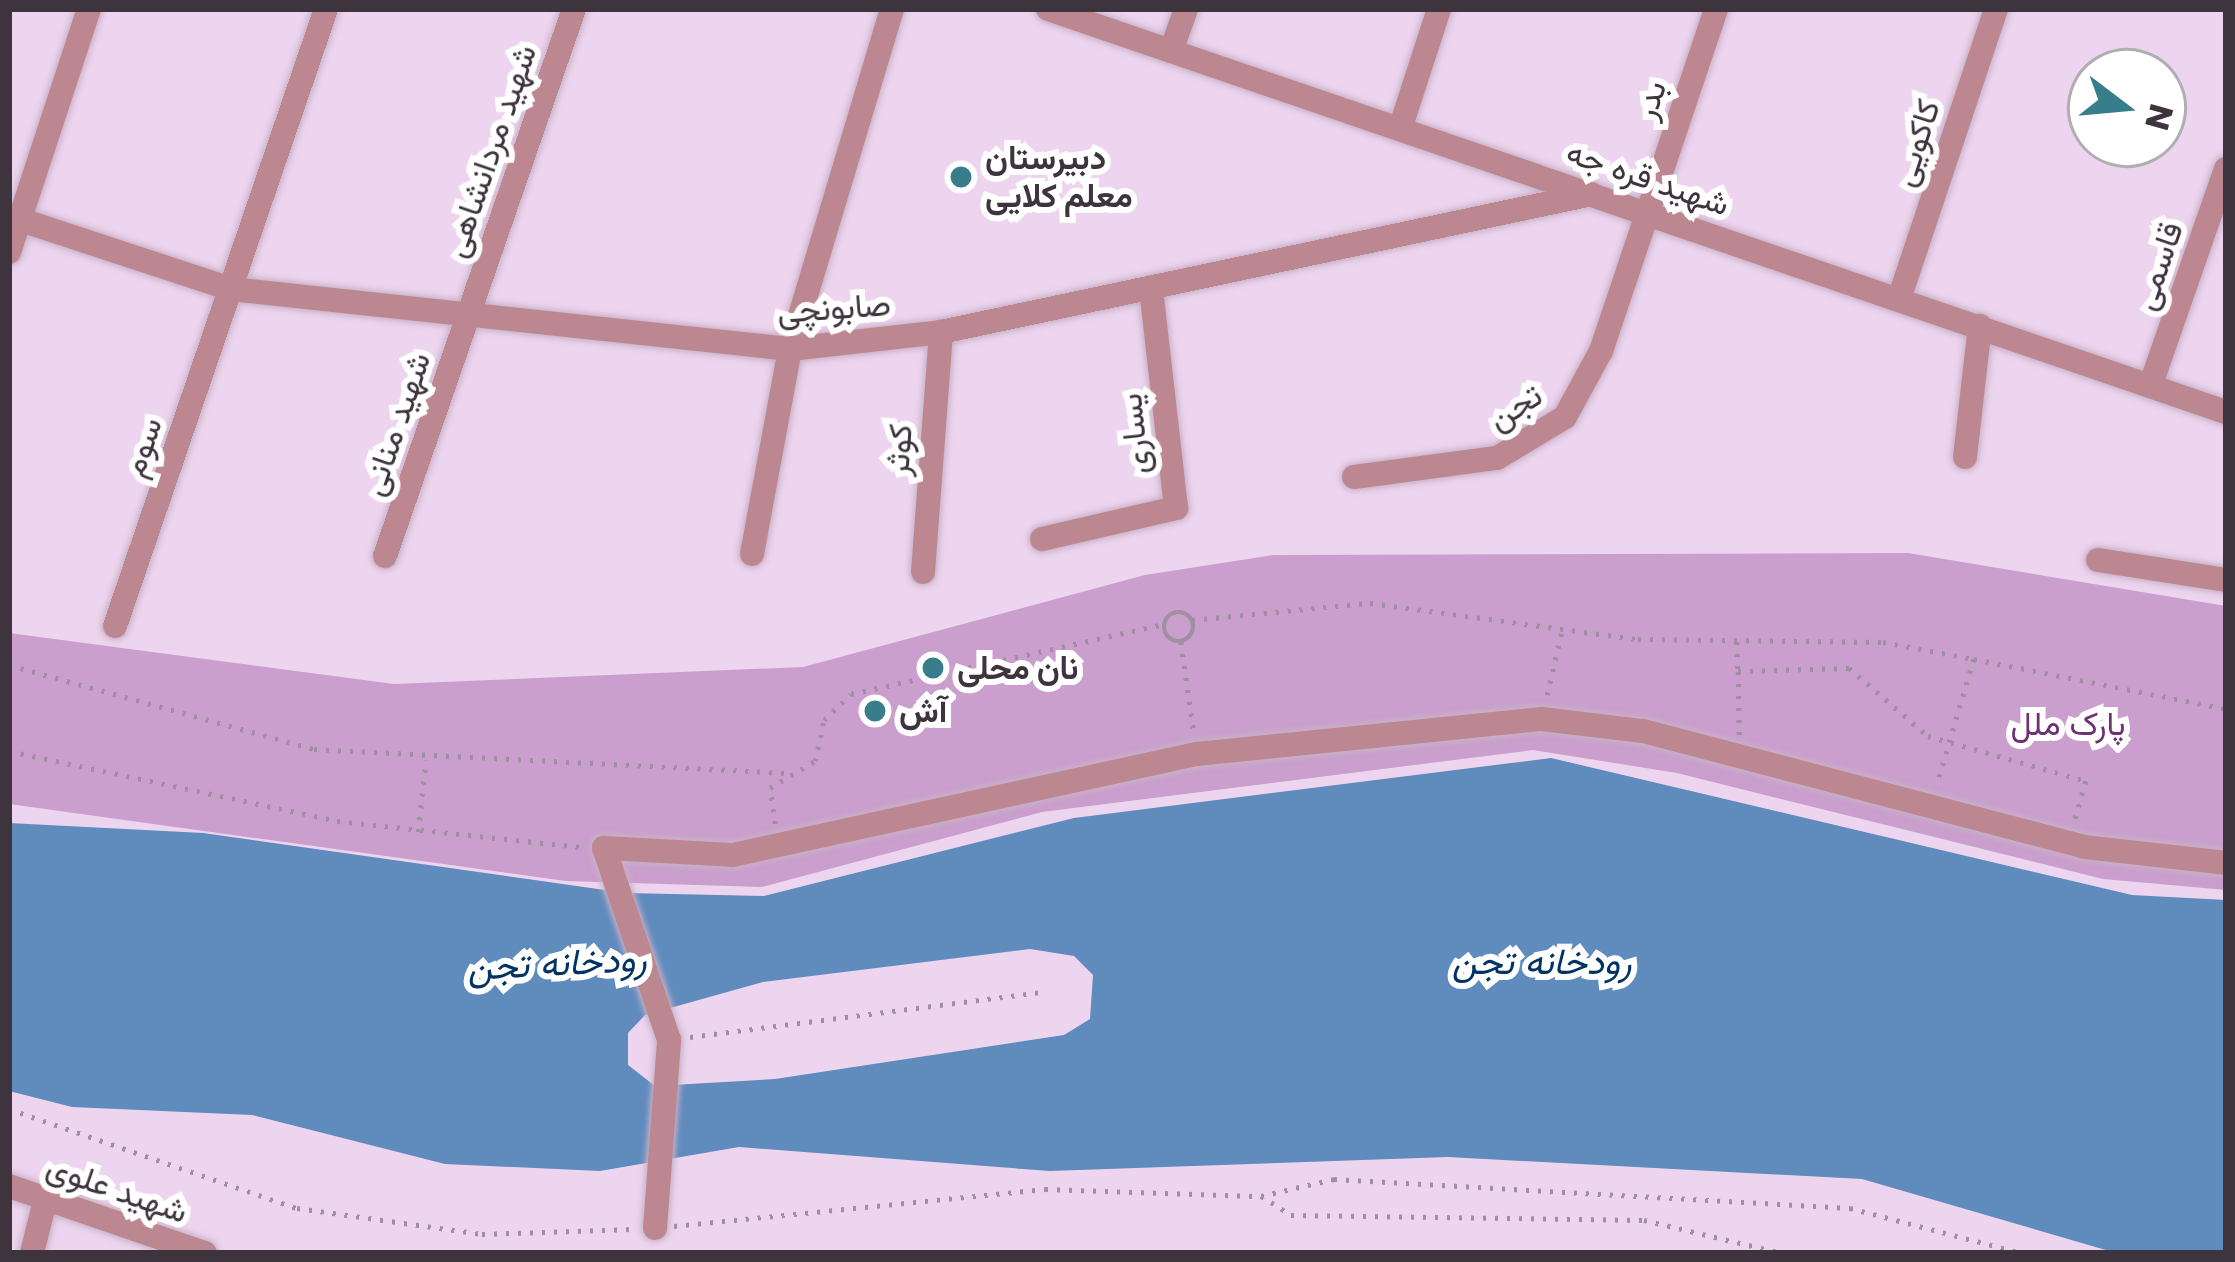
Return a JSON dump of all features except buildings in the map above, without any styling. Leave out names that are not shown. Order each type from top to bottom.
[{"type":"street","points":[[9,252],[14,218],[89,9]]},
{"type":"street","name":"سوم","points":[[115,626],[326,9]]},
{"type":"street","name":"شهید مردانشاهی","points":[[469,314],[574,9]]},
{"type":"street","points":[[752,554],[790,349],[892,9]]},
{"type":"street","name":"شهید قره جه","points":[[1048,9],[2226,412]]},
{"type":"street","points":[[1172,51],[1186,9]]},
{"type":"street","points":[[1400,129],[1439,9]]},
{"type":"street","name":"بدر","points":[[1647,213],[1716,9]]},
{"type":"street","name":"کاکویی","points":[[1899,299],[1996,9]]},
{"type":"street","name":"قاسمی","points":[[2151,384],[2226,170]]},
{"type":"street","name":"صابونچی","points":[[14,218],[231,289],[790,349],[941,332],[1592,194]]},
{"type":"street","name":"تجن","points":[[1354,477],[1498,458],[1546,435],[1586,388],[1647,213]]},
{"type":"street","name":"یساری","points":[[1042,539],[1176,508],[1151,287]]},
{"type":"street","name":"شهید منانی","points":[[385,556],[469,314]]},
{"type":"street","points":[[1965,457],[1980,326]]},
{"type":"street","name":"کوثر","points":[[923,572],[941,332]]},
{"type":"street","points":[[2098,560],[2226,580]]},
{"type":"street","points":[[655,1228],[669,1040],[604,848],[778,847],[1197,754],[1542,718],[1739,753],[2068,843],[2226,863]]},
{"type":"street","name":"شهید علوی","points":[[9,1186],[205,1253]]},
{"type":"street","points":[[32,1253],[45,1202]]},
{"type":"path","points":[[778,847],[770,788],[785,773],[815,761],[824,720],[851,694],[1164,624],[1174,613],[1192,620],[1370,603],[1562,631],[1737,642],[1883,643],[2226,709]]},
{"type":"path","points":[[1192,620],[1181,642],[1197,754]]},
{"type":"path","points":[[1164,624],[1181,642]]},
{"type":"path","points":[[1542,718],[1562,631]]},
{"type":"path","points":[[1737,642],[1739,753]]},
{"type":"path","points":[[1930,808],[1974,659]]},
{"type":"path","points":[[9,664],[314,749],[426,760],[785,773]]},
{"type":"path","points":[[1738,670],[1849,668],[1950,743],[2086,781],[2068,843]]},
{"type":"path","points":[[9,751],[418,832],[604,848]]},
{"type":"path","points":[[418,832],[426,760]]},
{"type":"path","points":[[669,1040],[1042,992]]},
{"type":"path","points":[[9,1109],[187,1177],[391,1226],[655,1228],[1045,1189],[1261,1196],[1334,1179],[1500,1195],[1726,1196],[1850,1208],[2021,1253]]},
{"type":"path","points":[[1261,1196],[1292,1215],[1644,1220],[1781,1253]]},
{"type":"green space","name":"پارک ملل","points":[[1908,553],[2226,606],[2226,890],[2103,879],[1677,773],[1533,750],[1042,812],[762,887],[566,881],[9,804],[9,633],[394,684],[803,667],[1145,575],[1273,555]]},
{"type":"water","name":"رودخانه تجن","points":[[1551,758],[2132,895],[2226,900],[2226,1253],[2116,1253],[1862,1179],[1448,1157],[1050,1171],[739,1147],[600,1171],[445,1164],[252,1115],[72,1107],[9,1091],[9,823],[203,833],[626,893],[764,896],[1074,818]],"holes":[[[1030,949],[1074,956],[1093,975],[1090,1019],[1064,1035],[775,1079],[655,1086],[628,1065],[628,1033],[645,1015],[763,982]]]},
{"type":"place","name":"دبیرستان معلم کلایی","points":[[961,177]]},
{"type":"place","name":"نان محلی","points":[[933,668]]},
{"type":"place","name":"آش","points":[[875,711]]}]
